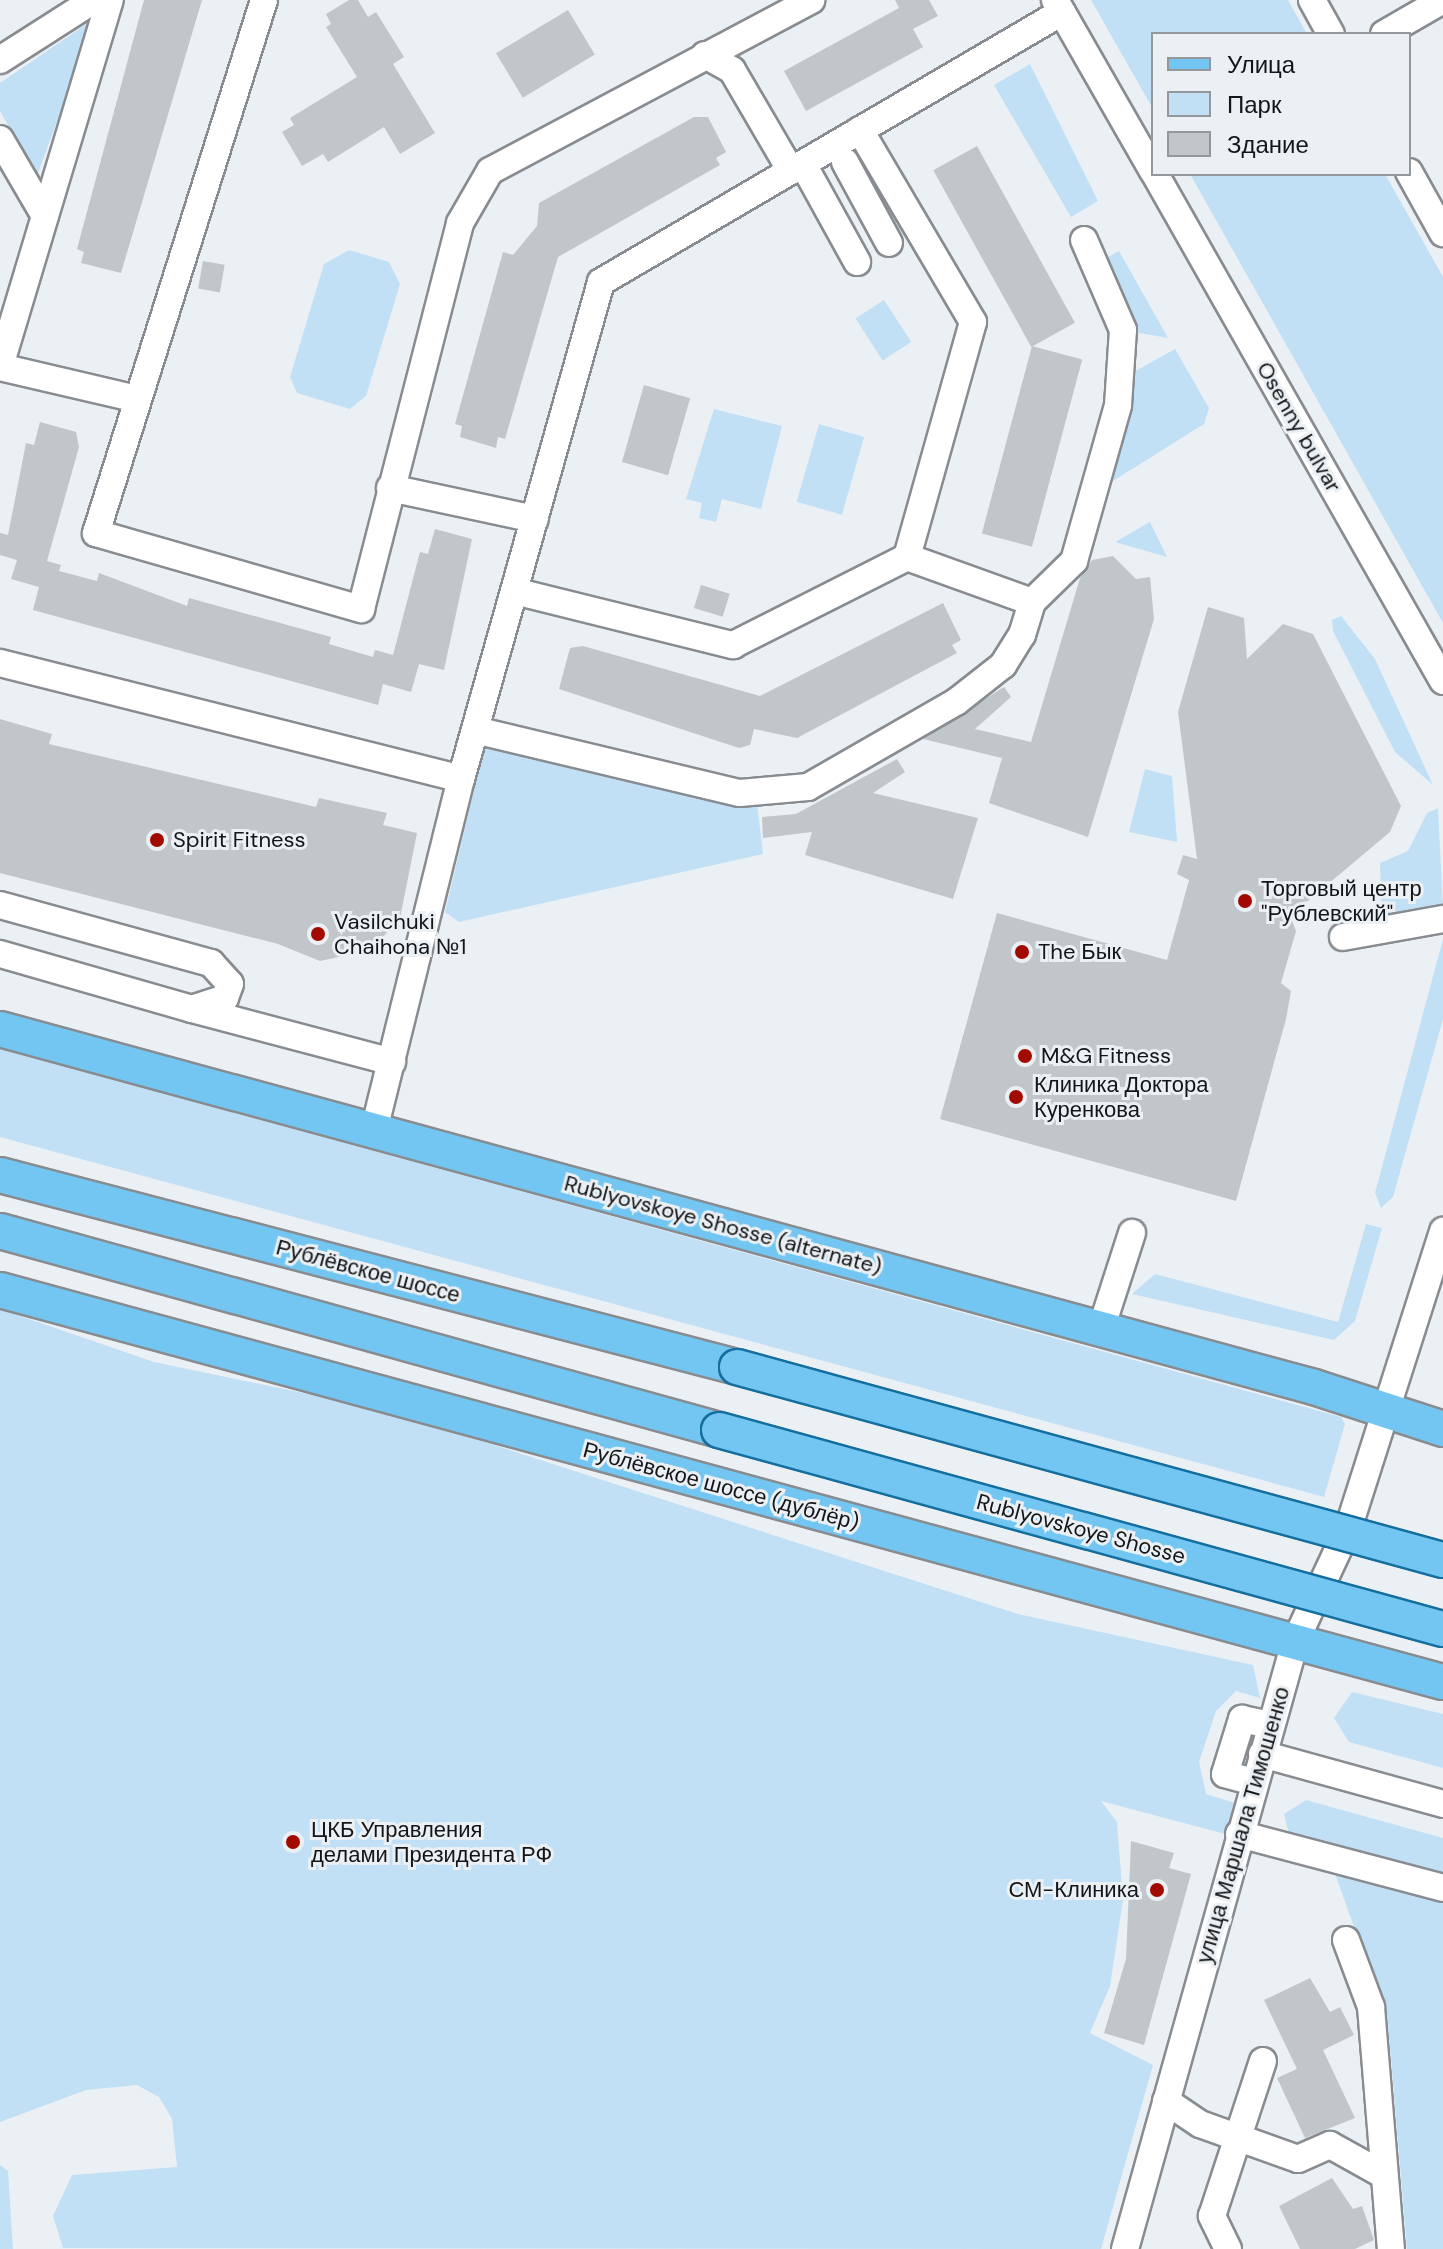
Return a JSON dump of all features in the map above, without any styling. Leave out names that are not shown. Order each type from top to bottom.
[{"type":"main road","name":"Rublyovskoye Shosse (alternate)","points":[[0,1029],[1101,1329],[1443,1429]]},
{"type":"main road","name":"Рублёвское шоссе","points":[[0,1175],[737,1367],[1443,1560]]},
{"type":"main road","name":"Rublyovskoye Shosse","points":[[0,1231],[719,1430],[1431,1617]]},
{"type":"main road","name":"Рублёвское шоссе (дублёр)","points":[[0,1290],[1443,1682]]},
{"type":"street","points":[[0,60],[94,0]]},
{"type":"street","points":[[110,0],[0,367],[133,398]]},
{"type":"street","points":[[264,0],[133,398],[96,533],[361,609],[460,223],[490,171],[811,0]]},
{"type":"street","points":[[1312,0],[1330,32]]},
{"type":"street","points":[[1387,32],[1443,0]]},
{"type":"street","points":[[374,1130],[461,779],[601,282],[860,130],[1059,6]]},
{"type":"street","name":"Osenny bulvar","points":[[1059,6],[1151,168]]},
{"type":"street","points":[[705,55],[732,70],[857,262]]},
{"type":"street","points":[[860,130],[973,322],[907,557]]},
{"type":"street","points":[[0,139],[45,216]]},
{"type":"street","points":[[845,162],[889,243]]},
{"type":"street","name":"Osenny bulvar","points":[[1156,176],[1443,681]]},
{"type":"street","points":[[1411,176],[1443,233]]},
{"type":"street","points":[[863,194],[889,179]]},
{"type":"street","points":[[475,730],[740,793],[787,794],[956,702],[1003,665],[1032,602],[1074,561],[1118,405],[1123,330],[1084,240]]},
{"type":"street","points":[[390,488],[535,519]]},
{"type":"street","points":[[514,591],[733,645],[907,557],[1032,602]]},
{"type":"street","points":[[0,663],[461,779]]},
{"type":"street","points":[[0,905],[211,963],[230,984],[225,998],[192,1009]]},
{"type":"street","points":[[1343,937],[1443,919]]},
{"type":"street","points":[[0,954],[392,1062]]},
{"type":"street","points":[[1386,1410],[1443,1231]]},
{"type":"street","points":[[1101,1329],[1132,1233]]},
{"type":"street","name":"улица Маршала Тимошенко","points":[[1125,2249],[1295,1642],[1349,1526],[1386,1410]]},
{"type":"street","points":[[1293,1510],[1349,1526]]},
{"type":"street","points":[[1323,1580],[1431,1617]]},
{"type":"street","points":[[1254,1782],[1225,1774],[1242,1719],[1270,1725]]},
{"type":"street","points":[[1262,1754],[1443,1804]]},
{"type":"street","points":[[1239,1834],[1443,1888]]},
{"type":"street","points":[[1346,1940],[1371,2007],[1391,2249]]},
{"type":"street","points":[[1228,2249],[1212,2216],[1263,2061]]},
{"type":"street","points":[[1166,2101],[1239,2137],[1298,2159],[1330,2145],[1384,2175]]},
{"type":"green space","points":[[1091,0],[1288,0],[1306,32],[1151,32],[1151,105]]},
{"type":"green space","points":[[94,19],[37,176],[0,111],[0,83]]},
{"type":"green space","points":[[1030,64],[1098,201],[1071,217],[994,85]]},
{"type":"green space","points":[[1191,176],[1386,176],[1443,277],[1443,623]]},
{"type":"green space","points":[[349,250],[389,262],[400,284],[366,396],[350,409],[297,393],[290,377],[324,264]]},
{"type":"green space","points":[[1119,251],[1168,338],[1134,332],[1105,259]]},
{"type":"green space","points":[[884,300],[911,342],[883,360],[855,319]]},
{"type":"green space","points":[[1175,349],[1209,408],[1204,424],[1105,486],[1130,374]]},
{"type":"green space","points":[[714,409],[782,426],[761,509],[722,499],[716,522],[699,518],[702,503],[686,499]]},
{"type":"green space","points":[[819,424],[864,437],[842,515],[797,502]]},
{"type":"green space","points":[[1150,522],[1167,557],[1115,542]]},
{"type":"green space","points":[[1341,616],[1375,659],[1433,785],[1395,752],[1333,631],[1332,620]]},
{"type":"green space","points":[[484,748],[757,803],[763,854],[459,922],[445,912]]},
{"type":"green space","points":[[1145,769],[1172,776],[1177,842],[1129,832]]},
{"type":"green space","points":[[1438,808],[1443,907],[1382,921],[1380,863],[1408,851],[1427,813]]},
{"type":"green space","points":[[1443,939],[1443,1019],[1393,1197],[1381,1208],[1375,1193]]},
{"type":"green space","points":[[0,1048],[1341,1417],[1345,1424],[1324,1497],[0,1137]]},
{"type":"green space","points":[[1366,1224],[1382,1228],[1355,1321],[1334,1340],[1132,1294],[1155,1274],[1338,1322]]},
{"type":"green space","points":[[0,1309],[154,1362],[389,1411],[1018,1614],[1253,1665],[1260,1698],[1236,1691],[1216,1711],[1199,1762],[1206,1794],[1235,1803],[1225,1834],[1101,1801],[1117,1822],[1123,1900],[1110,1986],[1090,2033],[1153,2065],[1101,2249],[63,2248],[53,2216],[72,2175],[177,2167],[172,2119],[159,2097],[137,2085],[86,2090],[0,2122]]},
{"type":"green space","points":[[1352,1692],[1443,1714],[1443,1768],[1349,1742],[1334,1718]]},
{"type":"green space","points":[[1306,1800],[1443,1838],[1443,1879],[1289,1834],[1284,1814]]},
{"type":"green space","points":[[1333,1868],[1443,1900],[1443,2249],[1407,2249],[1388,2022]]},
{"type":"green space","points":[[0,2165],[8,2171],[13,2249],[0,2249]]},
{"type":"building","points":[[144,0],[202,0],[121,273],[81,263],[84,252],[77,249]]},
{"type":"building","points":[[349,0],[358,0],[368,17],[376,12],[404,57],[393,64],[435,133],[400,154],[384,127],[328,162],[323,154],[302,166],[282,132],[294,125],[290,118],[357,77],[326,27],[331,24],[326,14]]},
{"type":"building","points":[[895,0],[929,0],[938,16],[913,29],[923,47],[806,111],[784,71],[899,8]]},
{"type":"building","points":[[568,10],[595,55],[523,98],[496,53]]},
{"type":"building","points":[[694,117],[708,117],[726,152],[716,158],[720,165],[558,257],[505,439],[498,437],[496,448],[460,437],[462,426],[455,424],[503,252],[513,255],[537,226],[539,203]]},
{"type":"building","points":[[977,146],[1075,323],[1031,347],[933,170]]},
{"type":"building","points":[[203,261],[225,265],[220,292],[198,289]]},
{"type":"building","points":[[1032,346],[1082,359],[1032,547],[982,533]]},
{"type":"building","points":[[644,385],[690,398],[668,475],[622,462]]},
{"type":"building","points":[[40,422],[76,432],[79,447],[47,561],[61,565],[59,571],[97,581],[99,573],[187,606],[189,598],[331,637],[329,644],[373,657],[375,650],[393,655],[420,552],[428,554],[435,529],[472,539],[444,670],[419,664],[411,692],[383,684],[378,705],[33,610],[39,587],[11,579],[17,560],[0,555],[0,533],[8,535],[26,443],[34,445]]},
{"type":"building","points":[[1113,556],[1136,579],[1150,577],[1154,619],[1088,837],[989,803],[1002,758],[923,739],[1004,687],[1011,697],[975,729],[1031,742],[1080,578],[1092,560]]},
{"type":"building","points":[[701,585],[730,594],[723,617],[694,608]]},
{"type":"building","points":[[943,603],[961,640],[952,645],[957,653],[797,738],[754,729],[750,745],[739,748],[559,689],[570,648],[583,646],[760,696]]},
{"type":"building","points":[[1208,607],[1244,618],[1247,659],[1283,624],[1313,634],[1401,806],[1390,832],[1290,916],[1296,931],[1281,983],[1291,991],[1286,1019],[1236,1201],[940,1119],[997,913],[1167,960],[1189,880],[1177,874],[1183,855],[1197,859],[1178,712]]},
{"type":"building","points":[[0,719],[52,734],[49,744],[316,807],[319,798],[387,813],[383,825],[417,833],[400,918],[371,950],[320,961],[278,944],[0,873]]},
{"type":"building","points":[[897,759],[905,772],[873,793],[978,818],[953,899],[805,855],[812,832],[763,838],[762,817],[796,814]]},
{"type":"building","points":[[1131,1841],[1174,1853],[1169,1868],[1191,1874],[1144,2045],[1104,2033],[1126,1959]]},
{"type":"building","points":[[1310,1978],[1330,2012],[1340,2007],[1354,2035],[1323,2050],[1355,2118],[1305,2138],[1277,2078],[1297,2069],[1264,2000]]},
{"type":"building","points":[[1332,2178],[1353,2209],[1362,2206],[1374,2240],[1355,2249],[1300,2249],[1279,2206]]},
{"type":"place","name":"Spirit Fitness","points":[[157,840]]},
{"type":"place","name":"Торговый центр \"Рублевский\"","points":[[1245,901]]},
{"type":"place","name":"Vasilchuki Chaihona №1","points":[[318,934]]},
{"type":"place","name":"The Бык","points":[[1022,952]]},
{"type":"place","name":"M&G Fitness","points":[[1025,1056]]},
{"type":"place","name":"Клиника Доктора Куренкова","points":[[1016,1097]]},
{"type":"place","name":"ЦКБ Управления делами Президента РФ","points":[[293,1842]]},
{"type":"place","name":"СМ-Клиника","points":[[1157,1890]]}]
